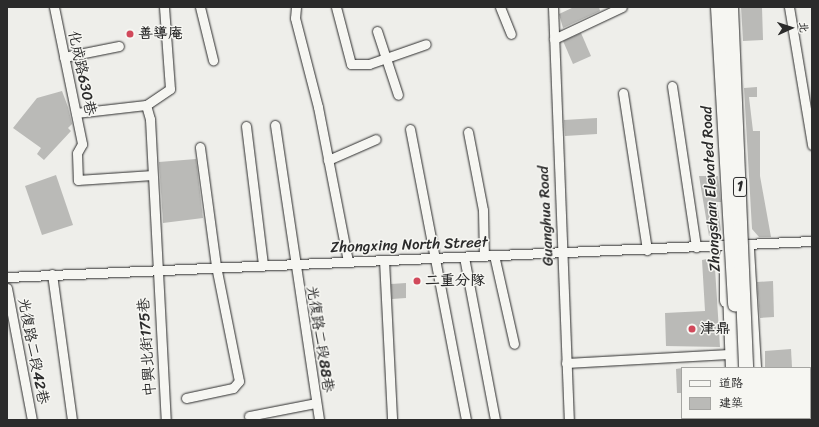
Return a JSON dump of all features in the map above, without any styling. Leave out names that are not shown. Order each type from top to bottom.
[{"type":"highway","name":"Zhongshan Elevated Road","points":[[718,7],[738,367]]},
{"type":"highway","points":[[724,7],[733,180],[736,327]]},
{"type":"highway","name":"Zhongshan Elevated Road","points":[[731,7],[746,367]]},
{"type":"highway","points":[[727,263],[733,367]]},
{"type":"highway","points":[[749,264],[752,367]]},
{"type":"main road","name":"1","points":[[715,7],[727,263],[730,367]]},
{"type":"main road","name":"1","points":[[736,7],[755,367]]},
{"type":"street","name":"化成路630巷","points":[[54,7],[82,144],[77,153],[78,180],[152,175]]},
{"type":"street","points":[[76,113],[146,104],[170,89],[164,7]]},
{"type":"street","points":[[200,7],[213,60]]},
{"type":"street","points":[[296,7],[295,18],[318,107],[348,261]]},
{"type":"street","points":[[336,7],[351,64],[369,64],[426,44]]},
{"type":"street","points":[[500,7],[511,34]]},
{"type":"street","points":[[554,39],[622,7]]},
{"type":"street","points":[[789,7],[812,145]]},
{"type":"street","name":"Guanghua Road","points":[[553,9],[569,420]]},
{"type":"street","points":[[377,31],[398,95]]},
{"type":"street","points":[[64,57],[119,46]]},
{"type":"street","points":[[672,86],[696,248]]},
{"type":"street","points":[[623,93],[647,250]]},
{"type":"street","name":"中興北街175巷","points":[[146,104],[152,175],[156,271],[166,420]]},
{"type":"street","name":"光復路二段88巷","points":[[275,125],[318,420]]},
{"type":"street","points":[[246,126],[264,264]]},
{"type":"street","points":[[410,129],[437,258],[466,420]]},
{"type":"street","points":[[468,132],[489,256],[514,344]]},
{"type":"street","points":[[328,160],[376,139]]},
{"type":"street","points":[[186,398],[233,388],[239,381],[216,266],[200,147]]},
{"type":"street","name":"Zhongxing North Street","points":[[7,277],[156,271],[216,266],[748,246],[812,241]]},
{"type":"street","points":[[464,257],[495,420]]},
{"type":"street","points":[[384,260],[392,420]]},
{"type":"street","points":[[52,274],[72,420]]},
{"type":"street","name":"光復路二段42巷","points":[[7,288],[32,420]]},
{"type":"street","points":[[566,363],[729,354]]},
{"type":"street","points":[[249,416],[316,403]]},
{"type":"building","points":[[574,7],[599,7],[600,11],[563,28],[559,14]]},
{"type":"building","points":[[741,7],[762,7],[763,40],[743,41]]},
{"type":"building","points":[[581,33],[591,56],[573,64],[563,41]]},
{"type":"building","points":[[757,87],[757,97],[749,97],[753,131],[760,131],[760,176],[771,237],[759,237],[752,229],[744,88]]},
{"type":"building","points":[[62,91],[72,124],[68,128],[71,131],[44,160],[37,154],[41,148],[13,128],[37,98]]},
{"type":"building","points":[[597,118],[597,134],[565,136],[564,120]]},
{"type":"building","points":[[196,159],[203,218],[163,223],[159,162]]},
{"type":"building","points":[[56,175],[73,225],[42,235],[25,186]]},
{"type":"building","points":[[699,176],[718,176],[721,202],[717,202],[721,230],[716,235],[709,236]]},
{"type":"building","name":"津鼎","points":[[707,259],[708,268],[715,268],[720,347],[666,346],[665,313],[705,311],[702,260]]},
{"type":"building","points":[[773,281],[774,317],[760,318],[757,282]]},
{"type":"building","points":[[406,283],[406,298],[392,299],[391,284]]},
{"type":"building","points":[[791,349],[792,367],[765,367],[765,351]]},
{"type":"building","points":[[681,368],[681,393],[677,393],[676,369]]},
{"type":"place","name":"善導庵","points":[[130,34]]},
{"type":"place","name":"二重分隊","points":[[417,281]]},
{"type":"place","name":"津鼎","points":[[692,329]]}]
